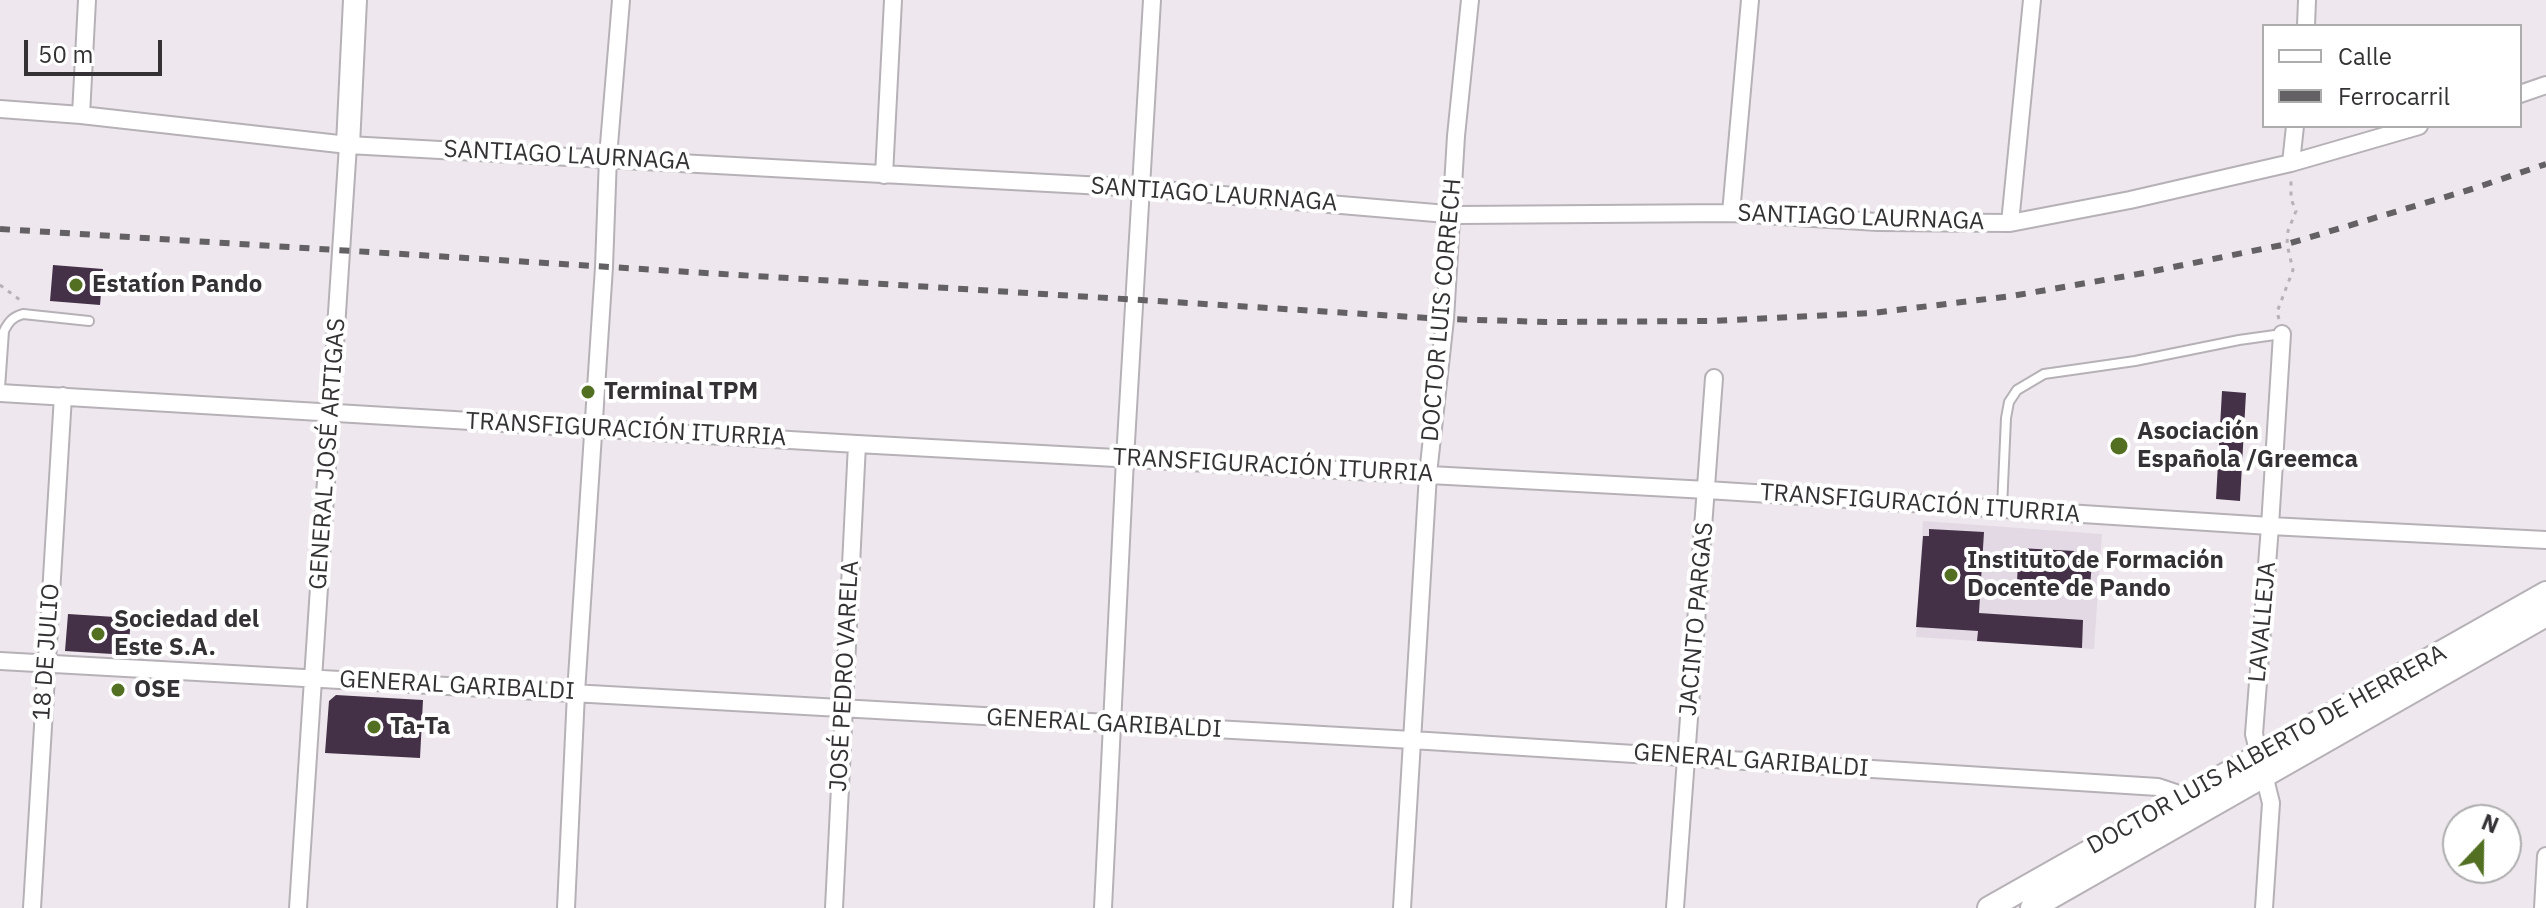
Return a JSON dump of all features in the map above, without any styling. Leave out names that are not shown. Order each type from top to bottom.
[{"type":"street","points":[[81,115],[87,0]]},
{"type":"street","name":"GENERAL JOSÉ ARTIGAS","points":[[298,908],[355,0]]},
{"type":"street","points":[[566,908],[608,157],[621,0]]},
{"type":"street","points":[[884,175],[893,0]]},
{"type":"street","points":[[1103,908],[1152,0]]},
{"type":"street","name":"DOCTOR LUIS CORRECH","points":[[1402,908],[1428,474],[1445,319],[1456,136],[1470,0]]},
{"type":"street","points":[[1731,213],[1750,0]]},
{"type":"street","points":[[2010,223],[2032,0]]},
{"type":"street","points":[[2306,24],[2307,0]]},
{"type":"street","points":[[2522,93],[2546,85]]},
{"type":"street","name":"SANTIAGO LAURNAGA","points":[[0,109],[348,145],[1140,188],[1451,215],[1731,213],[1878,222],[2010,223],[2130,200],[2291,163],[2412,128]]},
{"type":"street","points":[[2291,163],[2295,128]]},
{"type":"street","name":"LAVALLEJA","points":[[2264,908],[2271,803],[2254,734],[2282,334]]},
{"type":"street","name":"JACINTO PARGAS","points":[[1675,908],[1714,378]]},
{"type":"street","name":"TRANSFIGURACIÓN ITURRIA","points":[[0,391],[857,444],[1428,474],[2546,540]]},
{"type":"street","name":"18 DE JULIO","points":[[32,908],[63,396]]},
{"type":"street","name":"JOSÉ PEDRO VARELA","points":[[834,908],[857,444]]},
{"type":"street","name":"DOCTOR LUIS ALBERTO DE HERRERA","points":[[2261,765],[2546,593]]},
{"type":"street","name":"DOCTOR LUIS ALBERTO DE HERRERA","points":[[1989,908],[2190,805],[2546,615]]},
{"type":"street","name":"GENERAL GARIBALDI","points":[[0,661],[1412,740],[2158,787],[2190,805]]},
{"type":"street","name":"DOCTOR LUIS ALBERTO DE HERRERA","points":[[2032,908],[2190,805]]},
{"type":"street","points":[[2543,908],[2546,856]]},
{"type":"lane","points":[[0,391],[4,331],[16,316],[23,314],[89,321]]},
{"type":"lane","points":[[2002,509],[2006,418],[2009,402],[2017,390],[2044,374],[2282,334]]},
{"type":"path","points":[[2282,334],[2277,312],[2293,270],[2287,244],[2288,231],[2296,211],[2291,199],[2291,163]]},
{"type":"shaded area","points":[[1923,521],[2102,534],[2094,649],[1916,637]]},
{"type":"building","name":"Estatíon Pando","points":[[53,265],[103,269],[100,305],[50,301]]},
{"type":"building","points":[[2222,391],[2246,393],[2240,501],[2216,499]]},
{"type":"building","name":"Instituto de Formación Docente de Pando","points":[[1929,529],[1984,532],[1979,613],[2083,620],[2082,648],[1977,641],[1978,631],[1916,627],[1923,536],[1929,536]]},
{"type":"building","points":[[2019,548],[2093,552],[2090,586],[2017,581]]},
{"type":"building","name":"Sociedad del Este S.A.","points":[[68,614],[131,618],[128,655],[65,651]]},
{"type":"building","name":"Ta-Ta","points":[[336,695],[423,700],[420,758],[325,753],[329,701]]},
{"type":"railway","points":[[0,229],[1445,319],[1712,321],[1872,313],[2012,296],[2144,273],[2287,244],[2546,164]]},
{"type":"place","name":"Estatíon Pando","points":[[76,285]]},
{"type":"place","name":"Terminal TPM","points":[[588,392]]},
{"type":"place","name":"Asociación Española /Greemca","points":[[2119,446]]},
{"type":"place","name":"Instituto de Formación Docente de Pando","points":[[1951,575]]},
{"type":"place","name":"Sociedad del Este S.A.","points":[[98,634]]},
{"type":"place","name":"OSE","points":[[118,690]]},
{"type":"place","name":"Ta-Ta","points":[[374,727]]}]
